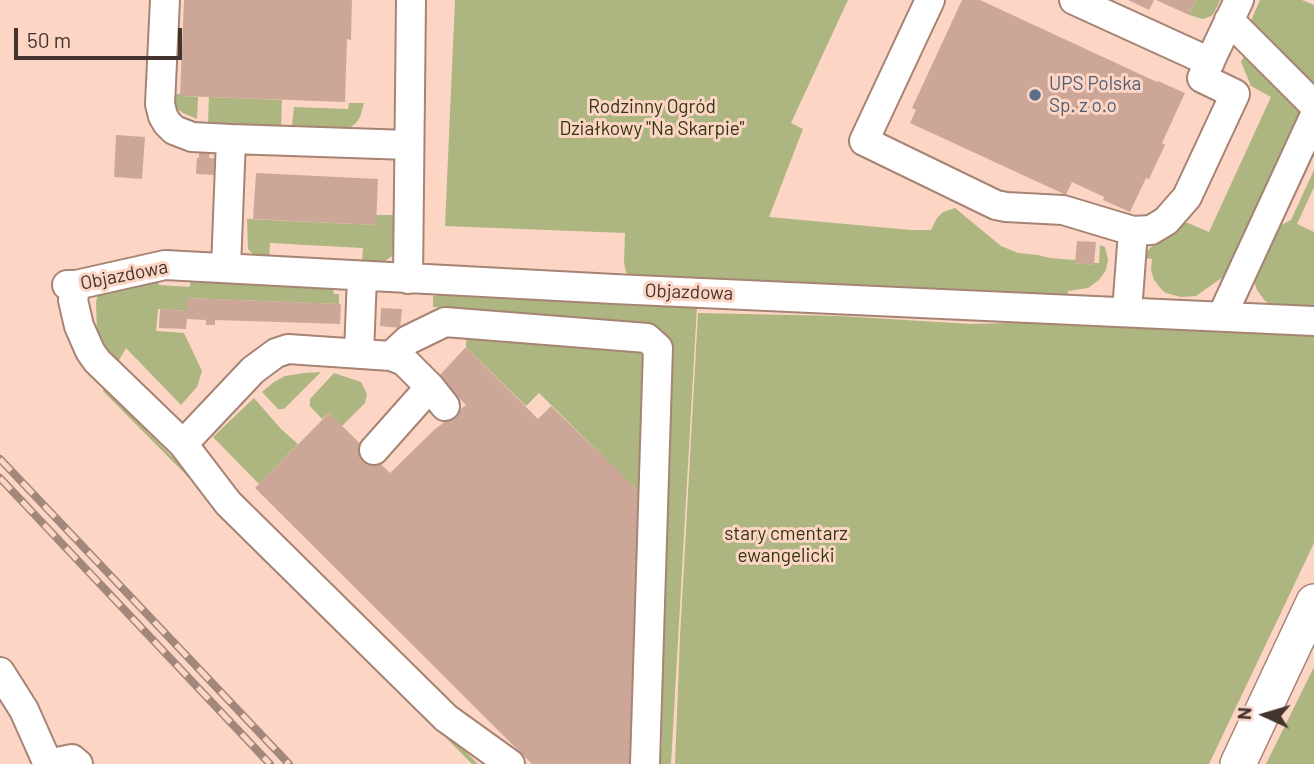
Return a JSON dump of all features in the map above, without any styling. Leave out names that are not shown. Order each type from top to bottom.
[{"type":"main road","points":[[1238,764],[1314,602]]},
{"type":"street","points":[[165,0],[160,104],[163,116],[174,130],[192,137],[410,145]]},
{"type":"street","points":[[408,279],[411,0]]},
{"type":"street","points":[[930,0],[864,141],[996,205],[1063,210],[1133,232],[1151,230],[1166,221],[1187,197],[1235,94],[1202,78],[1234,10],[1314,105]]},
{"type":"street","points":[[1074,0],[1210,62]]},
{"type":"street","points":[[1222,316],[1314,117]]},
{"type":"street","points":[[226,268],[231,139]]},
{"type":"street","points":[[1127,312],[1133,232]]},
{"type":"street","name":"Objazdowa","points":[[183,444],[97,362],[79,326],[71,285],[165,265],[408,279],[1314,321]]},
{"type":"street","points":[[359,354],[362,276]]},
{"type":"street","points":[[391,356],[408,340],[445,322],[647,338],[658,348],[645,764]]},
{"type":"street","points":[[374,450],[437,396],[404,360],[391,356],[288,349],[276,353],[253,370],[183,444],[228,503],[446,718],[510,764]]},
{"type":"street","points":[[0,672],[24,710],[48,764],[72,759],[78,764]]},
{"type":"green space","name":"Rodzinny Ogród Działkowy \"Na Skarpie\"","points":[[455,0],[848,0],[791,123],[803,129],[769,217],[931,230],[943,212],[955,208],[1001,246],[1018,253],[1094,265],[1099,263],[1100,245],[1105,247],[1108,259],[1106,270],[1099,280],[1088,288],[1068,291],[1068,295],[1051,294],[1050,297],[630,277],[624,263],[625,233],[445,226]]},
{"type":"green space","points":[[1196,0],[1220,0],[1214,13],[1203,19],[1189,15]]},
{"type":"green space","points":[[1260,0],[1302,0],[1314,5],[1314,86],[1250,23]]},
{"type":"green space","points":[[1248,54],[1304,111],[1229,270],[1196,296],[1181,297],[1166,293],[1154,280],[1152,259],[1145,258],[1145,254],[1180,223],[1188,223],[1209,232],[1271,97],[1251,86],[1241,62]]},
{"type":"green space","points":[[173,94],[198,97],[197,119],[177,109],[173,104]]},
{"type":"green space","points":[[209,97],[282,100],[281,126],[208,123]]},
{"type":"green space","points":[[349,103],[364,103],[360,117],[351,127],[292,126],[294,107],[348,109]]},
{"type":"green space","points":[[1314,170],[1314,187],[1297,224],[1314,232],[1314,310],[1275,307],[1265,301],[1253,279],[1274,229],[1291,220]]},
{"type":"green space","points":[[376,215],[396,215],[398,247],[391,257],[380,264],[362,262],[363,248],[270,243],[269,260],[256,257],[248,249],[247,219],[376,225]]},
{"type":"green space","points":[[191,277],[332,285],[334,294],[339,294],[339,304],[188,298],[187,311],[158,309],[156,331],[184,333],[202,371],[197,387],[181,405],[126,348],[118,362],[105,348],[97,331],[96,303],[98,293],[157,278],[159,285],[190,287]]},
{"type":"green space","points":[[436,292],[697,306],[671,764],[660,764],[661,489],[637,490],[539,393],[526,406],[466,347],[468,308],[433,307],[433,296],[436,296]]},
{"type":"green space","name":"stary cmentarz ewangelicki","points":[[698,313],[839,316],[971,324],[1115,320],[1314,332],[1314,543],[1209,764],[675,764]]},
{"type":"green space","points":[[321,372],[284,409],[278,409],[262,392],[285,376]]},
{"type":"green space","points":[[334,373],[361,382],[367,394],[365,403],[342,426],[329,413],[322,419],[310,406],[310,399]]},
{"type":"green space","points":[[104,388],[478,764],[472,764],[103,391]]},
{"type":"green space","points":[[254,398],[298,444],[259,484],[213,437]]},
{"type":"green space","points":[[1314,667],[1314,764],[1266,764]]},
{"type":"building","points":[[184,0],[352,0],[351,40],[347,39],[345,102],[180,96]]},
{"type":"building","name":"UPS Polska Sp. z o.o","points":[[962,0],[980,0],[1185,93],[1162,143],[1165,145],[1130,212],[1072,182],[1066,195],[910,123],[916,110],[912,108]]},
{"type":"building","points":[[1128,0],[1154,0],[1149,10]]},
{"type":"building","points":[[1156,0],[1196,0],[1189,15]]},
{"type":"building","points":[[116,135],[145,137],[142,179],[114,177]]},
{"type":"building","points":[[199,151],[210,152],[209,158],[216,159],[215,175],[196,174]]},
{"type":"building","points":[[256,173],[378,179],[376,225],[253,219]]},
{"type":"building","points":[[1077,241],[1096,242],[1094,265],[1075,263]]},
{"type":"building","points":[[187,298],[341,304],[340,324],[215,320],[215,325],[206,325],[206,320],[187,319],[186,329],[159,328],[160,309],[187,311]]},
{"type":"building","points":[[381,308],[402,309],[400,328],[380,326]]},
{"type":"building","points":[[466,347],[538,419],[551,406],[648,500],[637,764],[532,764],[255,488],[329,413],[390,473],[434,430],[466,405],[438,377]]},
{"type":"railway","points":[[0,459],[289,764]]},
{"type":"railway","points":[[0,478],[270,764]]},
{"type":"place","name":"UPS Polska Sp. z o.o","points":[[1035,95]]}]
